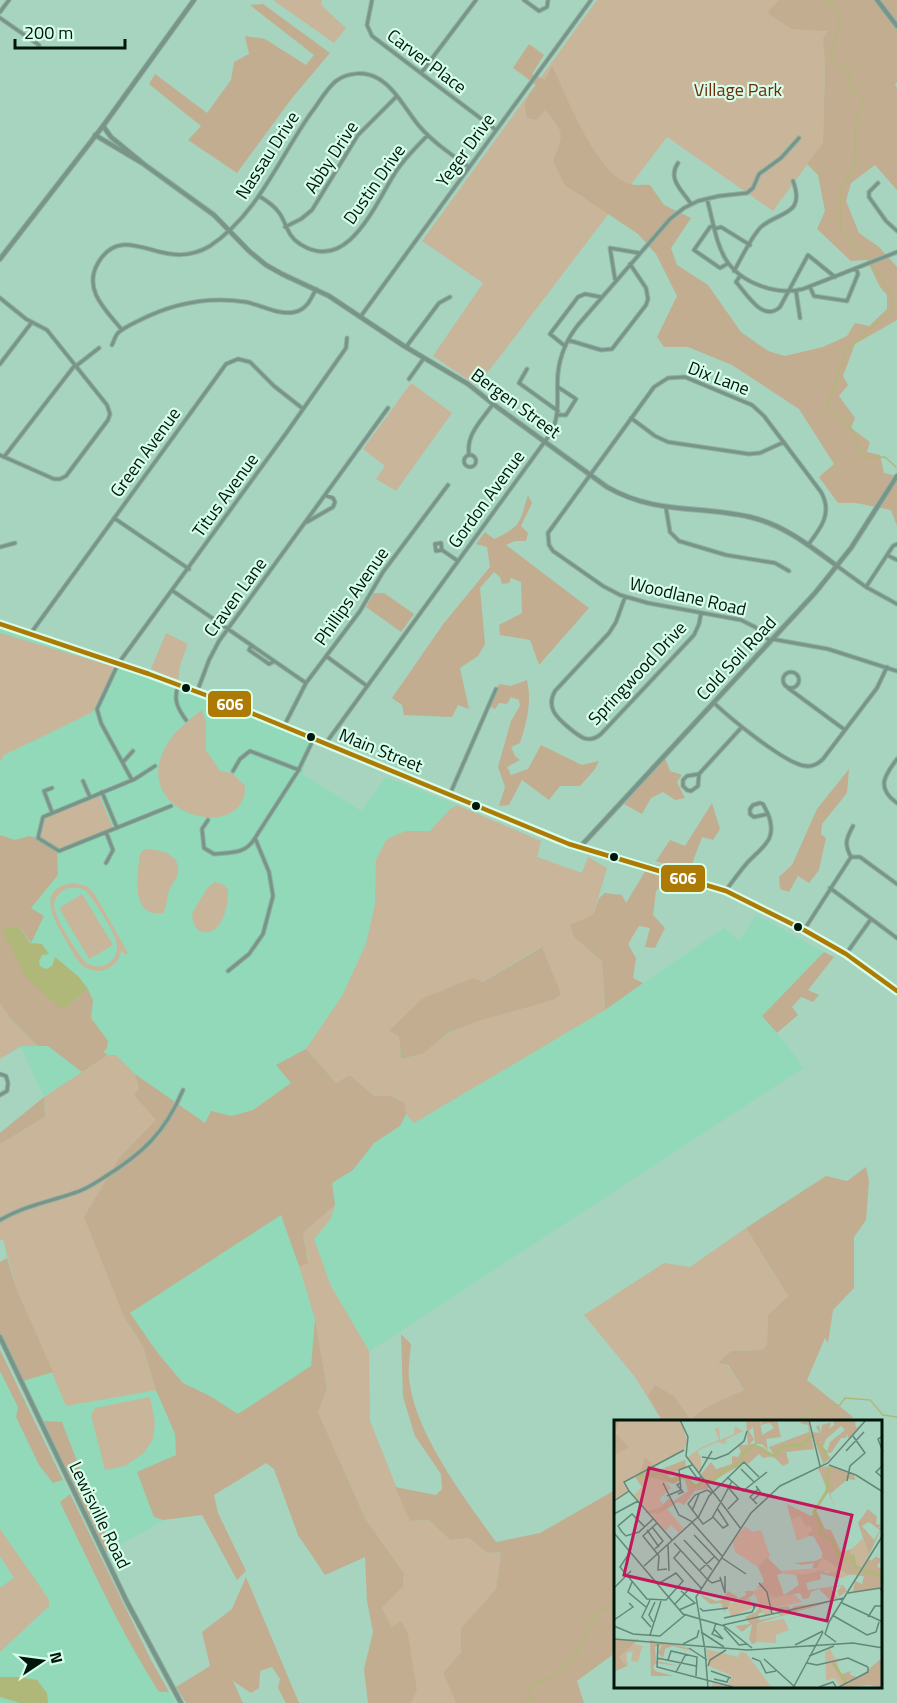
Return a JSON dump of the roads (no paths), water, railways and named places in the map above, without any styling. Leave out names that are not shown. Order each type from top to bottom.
[{"type":"highway","name":"Main Street","points":[[0,624],[197,692],[580,847],[726,891],[846,954],[897,991]]},
{"type":"street","points":[[0,12],[9,0]]},
{"type":"street","name":"Carver Place","points":[[372,0],[367,25],[369,33],[496,130]]},
{"type":"street","points":[[420,73],[476,0]]},
{"type":"street","points":[[524,0],[539,11],[547,7],[548,0]]},
{"type":"street","name":"Yeger Drive","points":[[360,316],[591,0]]},
{"type":"street","points":[[877,0],[897,26]]},
{"type":"street","points":[[0,259],[103,126],[192,1]]},
{"type":"street","points":[[0,18],[39,45]]},
{"type":"street","name":"Nassau Drive","points":[[122,330],[100,303],[94,290],[94,273],[98,262],[115,247],[132,244],[170,254],[192,253],[212,245],[229,230],[259,196],[303,125],[338,80],[355,74],[373,76],[384,82],[428,135],[469,167]]},
{"type":"street","name":"Abby Drive","points":[[285,227],[312,210],[358,135],[396,97]]},
{"type":"street","name":"Bergen Street","points":[[103,126],[111,137]]},
{"type":"street","name":"Bergen Street","points":[[99,130],[205,208],[266,265],[316,289],[468,384],[607,487],[628,498],[666,508],[749,517],[782,528],[866,587],[897,604]]},
{"type":"street","name":"Bergen Street","points":[[95,135],[145,165]]},
{"type":"street","name":"Dustin Drive","points":[[259,196],[275,208],[294,240],[308,248],[326,250],[345,244],[360,231],[402,164],[428,135]]},
{"type":"street","name":"Gordon Avenue","points":[[326,743],[545,442],[554,427],[558,413],[560,364],[565,346],[578,325],[670,219],[691,204],[706,198],[747,194],[753,188],[759,174],[781,159],[799,138]]},
{"type":"street","points":[[678,163],[673,170],[673,176],[691,204]]},
{"type":"street","points":[[734,271],[762,226],[788,213],[794,207],[797,199],[794,181]]},
{"type":"street","points":[[878,183],[869,192],[869,196],[886,221],[897,231]]},
{"type":"street","points":[[706,198],[722,252],[728,264],[740,276],[762,286],[796,291],[897,252]]},
{"type":"street","points":[[728,264],[720,268],[694,250],[710,227],[722,227],[750,245]]},
{"type":"street","points":[[616,281],[610,248],[639,253]]},
{"type":"street","points":[[740,276],[736,282],[764,312],[771,313],[777,310],[808,255],[835,277]]},
{"type":"street","points":[[568,340],[605,351],[615,347],[648,299],[646,288],[630,264]]},
{"type":"street","points":[[810,287],[814,296],[847,301],[858,274],[856,268]]},
{"type":"street","points":[[112,345],[117,334],[122,330],[161,311],[204,301],[238,301],[292,313],[305,307],[316,289]]},
{"type":"street","points":[[796,291],[800,318]]},
{"type":"street","points":[[565,346],[550,334],[556,326],[581,296],[590,294],[602,297]]},
{"type":"street","points":[[406,347],[439,303],[450,297]]},
{"type":"street","points":[[0,298],[32,322],[47,330],[76,366],[107,405],[110,414],[108,420],[66,476],[60,479],[54,479],[2,456],[76,366],[99,348]]},
{"type":"street","points":[[0,364],[32,322]]},
{"type":"street","name":"Titus Avenue","points":[[123,762],[101,723],[97,710],[118,664],[189,569],[346,348],[347,339]]},
{"type":"street","points":[[409,379],[424,358]]},
{"type":"street","name":"Green Avenue","points":[[30,634],[223,367],[230,361],[238,359],[250,362],[274,386],[303,409]]},
{"type":"street","points":[[527,369],[519,383],[558,413],[566,415],[576,399],[558,387]]},
{"type":"street","name":"Dix Lane","points":[[590,474],[658,383],[673,377],[685,377],[752,405],[764,416],[821,492],[827,511],[825,521],[808,545]]},
{"type":"street","points":[[469,454],[475,457],[476,461],[471,467],[464,462],[469,454],[470,437],[493,404]]},
{"type":"street","name":"Craven Lane","points":[[197,692],[209,660],[228,630],[388,408]]},
{"type":"street","points":[[631,418],[655,436],[674,443],[749,454],[760,453],[784,442]]},
{"type":"street","name":"Woodlane Road","points":[[590,474],[550,530],[548,541],[553,551],[603,586],[625,597],[648,603],[741,620],[755,627],[771,640],[828,649],[897,671]]},
{"type":"street","name":"Cold Soil Road","points":[[580,847],[837,566],[897,476]]},
{"type":"street","name":"Phillips Avenue","points":[[283,726],[306,683],[360,611],[383,572],[447,484]]},
{"type":"street","name":"Craven Lane","points":[[305,523],[333,507],[335,502],[333,498],[324,497]]},
{"type":"street","points":[[666,508],[670,531],[678,541],[726,555],[775,563],[789,571]]},
{"type":"street","points":[[114,518],[189,569]]},
{"type":"street","points":[[0,547],[15,543]]},
{"type":"street","points":[[866,587],[886,555],[897,544]]},
{"type":"street","points":[[442,550],[458,561]]},
{"type":"street","points":[[886,555],[897,560]]},
{"type":"street","points":[[173,591],[306,683]]},
{"type":"street","name":"Springwood Drive","points":[[625,597],[616,622],[609,633],[555,691],[551,699],[551,708],[555,716],[583,739],[591,740],[601,734],[694,635],[702,612]]},
{"type":"street","points":[[326,656],[367,686]]},
{"type":"street","points":[[713,702],[741,728],[798,764],[815,765],[823,759],[877,688],[887,667]]},
{"type":"street","points":[[788,688],[794,687],[799,681],[793,672],[784,677],[783,682],[788,688],[845,730]]},
{"type":"street","points":[[179,686],[176,696],[178,708],[186,720]]},
{"type":"street","points":[[450,794],[496,689]]},
{"type":"street","points":[[699,774],[687,776],[683,780],[683,786],[687,790],[691,791],[698,786],[699,774],[741,728]]},
{"type":"street","points":[[207,820],[202,829],[204,848],[214,854],[250,847],[299,770],[314,738]]},
{"type":"street","points":[[132,780],[123,762],[133,751]]},
{"type":"street","points":[[233,771],[240,759],[250,751],[299,770]]},
{"type":"street","points":[[897,759],[886,774],[884,782],[887,794],[897,803]]},
{"type":"street","points":[[155,766],[132,780],[43,817],[38,838],[59,851],[171,806]]},
{"type":"street","points":[[83,781],[90,797]]},
{"type":"street","points":[[52,788],[44,791],[52,813]]},
{"type":"street","points":[[102,792],[117,828]]},
{"type":"street","points":[[726,891],[746,864],[769,840],[772,827],[768,814],[762,803],[753,805],[750,809],[750,814],[754,817],[768,814]]},
{"type":"street","points":[[850,857],[845,845],[852,826]]},
{"type":"street","points":[[106,832],[113,849],[106,863]]},
{"type":"street","points":[[228,970],[249,954],[262,935],[273,896],[269,872],[255,838]]},
{"type":"street","points":[[804,930],[850,857]]},
{"type":"street","points":[[850,857],[860,857],[897,884]]},
{"type":"street","points":[[830,888],[896,938]]},
{"type":"street","points":[[846,954],[871,919]]},
{"type":"street","points":[[0,1074],[6,1076],[8,1083],[7,1091],[0,1095]]},
{"type":"street","points":[[0,1220],[25,1207],[76,1193],[119,1168],[148,1145],[176,1108],[183,1090]]},
{"type":"street","name":"Lewisville Road","points":[[0,1337],[127,1602],[181,1703]]},
{"type":"waterway","points":[[827,0],[838,11],[839,24],[831,57],[848,72],[850,78],[847,86],[854,93],[865,98],[856,122],[854,168],[840,191],[841,232],[869,260]]},
{"type":"waterway","points":[[872,265],[891,294],[894,308],[847,349],[828,405],[851,428],[864,458],[885,457],[896,467]]},
{"type":"waterway","points":[[799,1420],[823,1406],[840,1405],[845,1398],[870,1400],[883,1415],[897,1417]]},
{"type":"waterway","points":[[527,1703],[532,1685],[553,1676],[576,1655],[596,1613],[614,1604]]},
{"type":"park label","name":"Village Park","points":[[738,89]]}]
